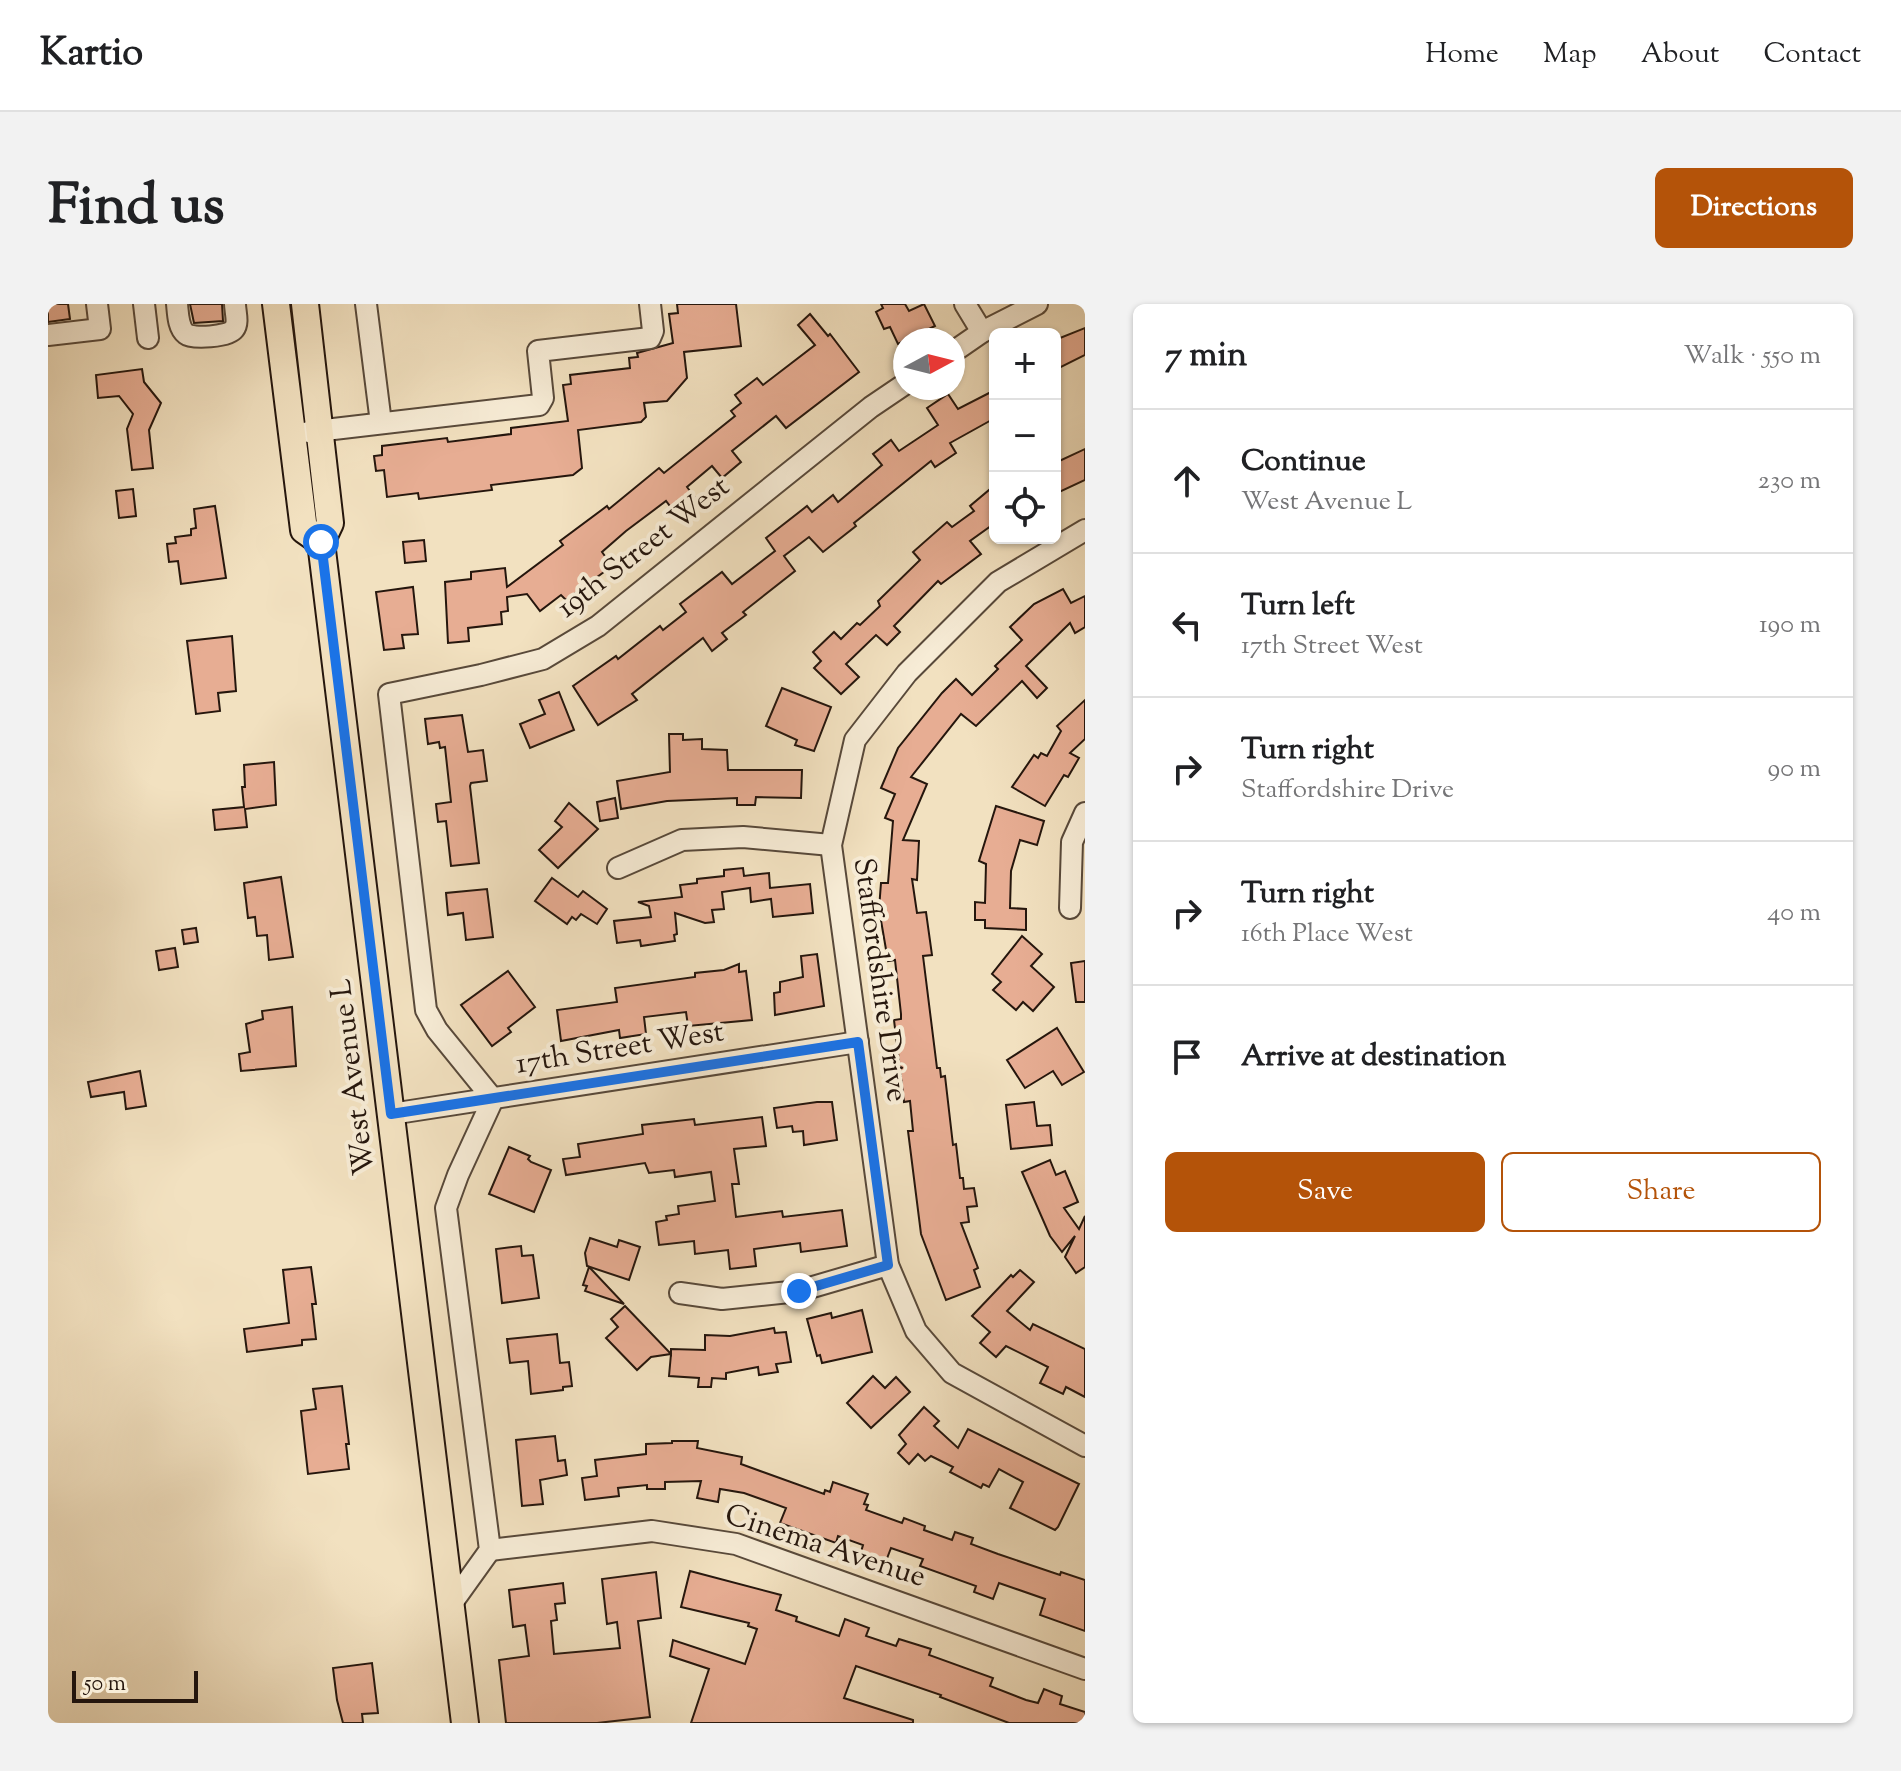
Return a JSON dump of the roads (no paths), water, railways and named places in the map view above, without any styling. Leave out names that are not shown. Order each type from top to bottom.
[{"type":"main road","name":"West Avenue L","points":[[276,304],[304,530],[321,542]]},
{"type":"main road","name":"West Avenue L","points":[[305,304],[330,523],[321,542],[465,1723]]},
{"type":"street","points":[[48,335],[100,329],[97,304]]},
{"type":"street","points":[[144,304],[148,338]]},
{"type":"street","points":[[177,304],[182,330],[187,336],[196,338],[229,333],[235,329],[235,304]]},
{"type":"street","points":[[366,304],[381,423]]},
{"type":"street","points":[[292,434],[539,405],[543,398],[538,351],[650,338],[653,331],[650,304]]},
{"type":"street","points":[[965,304],[982,332]]},
{"type":"street","points":[[965,344],[1037,304]]},
{"type":"street","name":"19th Street West","points":[[493,1099],[437,1030],[426,1010],[389,694],[543,659],[598,626],[893,392]]},
{"type":"street","name":"Staffordshire Drive","points":[[1085,530],[998,582],[907,673],[855,740],[831,845],[888,1265],[916,1331],[952,1373],[1085,1446]]},
{"type":"street","points":[[1070,908],[1072,842],[1085,813]]},
{"type":"street","points":[[618,868],[682,840],[743,837],[831,845]]},
{"type":"street","name":"17th Street West","points":[[391,1114],[858,1042]]},
{"type":"street","points":[[452,1603],[490,1550],[446,1208],[493,1099]]},
{"type":"street","points":[[680,1293],[722,1299],[799,1291],[888,1265]]},
{"type":"street","name":"Cinema Avenue","points":[[490,1550],[652,1531],[736,1544],[1085,1669]]}]
